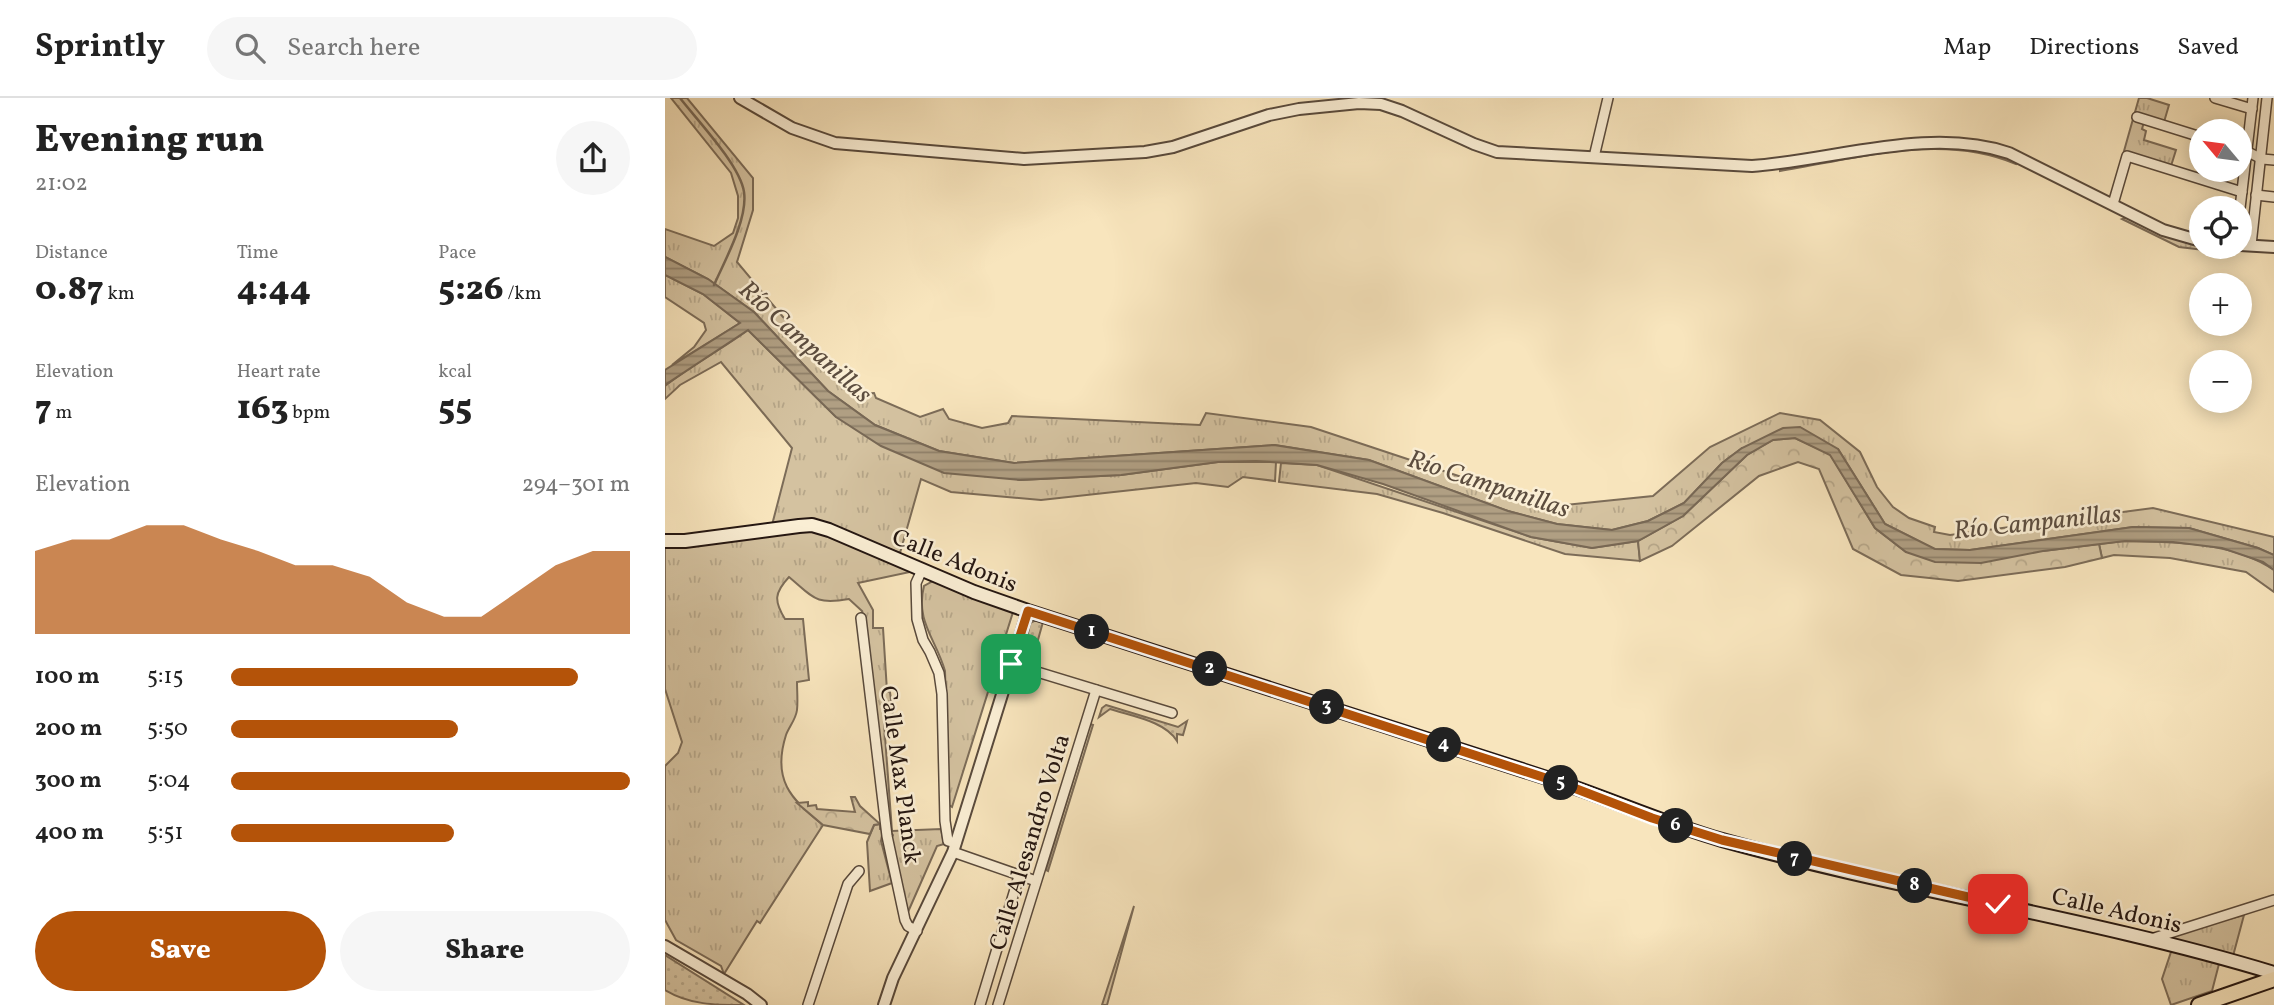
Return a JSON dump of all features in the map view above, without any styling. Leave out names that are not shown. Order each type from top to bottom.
[{"type":"main road","name":"Calle Adonis","points":[[665,541],[812,526],[829,530],[974,593],[1561,783],[1652,818],[1722,840],[2151,939],[2274,976]]},
{"type":"main road","points":[[2199,1005],[2236,999],[2274,976]]},
{"type":"street","points":[[740,98],[792,128],[835,143],[1024,159],[1145,152],[1299,108],[1359,103],[1381,104],[1402,111],[1497,152],[1752,166],[1929,141],[1967,143],[1990,146],[2009,153],[2163,230],[2189,237]]},
{"type":"street","points":[[1594,157],[1608,98]]},
{"type":"street","points":[[2215,98],[2252,109]]},
{"type":"street","points":[[2250,119],[2253,98]]},
{"type":"street","points":[[2252,215],[2259,158],[2269,124],[2267,98]]},
{"type":"street","points":[[2137,117],[2189,133]]},
{"type":"street","points":[[2252,154],[2274,160]]},
{"type":"street","points":[[2113,204],[2127,156],[2242,192]]},
{"type":"street","points":[[2242,182],[2242,196]]},
{"type":"street","points":[[2256,195],[2274,197]]},
{"type":"street","points":[[2252,245],[2274,247]]},
{"type":"street","points":[[922,570],[916,583],[917,619],[923,640],[939,673],[948,841],[954,848],[1037,881]]},
{"type":"street","points":[[884,1005],[893,978],[954,848],[1028,611]]},
{"type":"street","name":"Calle Max Planck","points":[[861,618],[887,836],[905,920],[908,926],[917,931]]},
{"type":"street","points":[[1011,664],[1172,713]]},
{"type":"street","name":"Calle Alesandro Volta","points":[[998,1005],[1096,690]]},
{"type":"street","points":[[808,1005],[848,884],[859,871]]},
{"type":"street","name":"Calle Alesandro Volta","points":[[979,1005],[1019,876]]},
{"type":"street","points":[[2151,939],[2274,900]]},
{"type":"street","points":[[665,946],[747,993],[761,1005]]},
{"type":"green space","points":[[671,98],[687,98],[753,178],[753,210],[737,262],[809,348],[860,394],[874,393],[876,398],[920,417],[943,409],[949,419],[982,428],[1008,423],[1012,416],[1200,425],[1206,413],[1311,427],[1531,500],[1565,505],[1653,496],[1710,447],[1780,413],[1820,420],[1860,452],[1877,487],[1893,507],[1909,518],[1935,527],[1934,532],[1950,535],[2153,508],[2274,537],[2274,555],[2189,528],[2133,527],[1970,550],[1934,549],[1885,524],[1838,449],[1742,448],[1722,463],[1684,503],[1648,521],[1612,530],[1557,524],[1508,511],[1369,460],[1275,445],[1014,463],[939,451],[875,425],[828,391],[754,312],[708,279],[665,257],[665,229],[714,246],[733,233],[738,218],[738,196],[731,173]]},
{"type":"green space","points":[[2139,98],[2169,105],[2164,122],[2135,112]]},
{"type":"green space","points":[[2133,119],[2144,122],[2144,140],[2176,150],[2171,166],[2124,151]]},
{"type":"green space","points":[[1911,147],[1970,148],[2017,161],[2016,164],[1958,150],[1928,149],[1868,155],[1780,171],[1780,169]]},
{"type":"green space","points":[[2127,217],[2189,242],[2189,248],[2179,247],[2122,219]]},
{"type":"green space","points":[[665,275],[703,294],[740,323],[672,365],[694,347],[706,330],[704,323],[665,297]]},
{"type":"green space","points":[[748,330],[836,417],[1020,480],[1121,475],[1218,462],[1276,462],[1275,481],[1243,477],[1228,487],[1196,483],[1041,500],[951,492],[921,479],[900,553],[819,522],[772,525],[792,448],[721,362],[680,385],[665,399],[665,386]]},
{"type":"green space","points":[[1795,438],[1830,454],[1875,528],[1906,552],[2043,551],[2099,544],[2102,558],[2065,567],[1958,581],[1901,575],[1853,549],[1819,469],[1798,462],[1759,476],[1672,546],[1640,561],[1638,541],[1683,516],[1747,455],[1773,440]]},
{"type":"green space","points":[[1281,463],[1317,465],[1531,537],[1592,548],[1638,541],[1640,561],[1565,554],[1377,494],[1279,482]]},
{"type":"green space","points":[[810,528],[910,569],[910,572],[858,583],[873,610],[873,628],[883,628],[887,691],[890,692],[894,723],[884,723],[892,831],[941,829],[944,844],[937,846],[908,912],[891,839],[893,835],[890,831],[862,611],[849,599],[829,601],[816,598],[789,577],[778,593],[777,602],[785,619],[803,619],[809,680],[797,682],[796,713],[786,735],[781,764],[787,787],[793,797],[823,825],[724,974],[721,966],[676,940],[665,920],[665,766],[678,753],[682,742],[665,689],[665,546]]},
{"type":"green space","points":[[2124,541],[2202,545],[2239,553],[2274,570],[2274,592],[2246,572],[2170,558],[2114,555],[2102,558],[2099,544]]},
{"type":"green space","points":[[933,581],[1013,612],[952,807],[949,805],[945,671],[922,610],[924,586]]},
{"type":"green space","points":[[1036,620],[1043,622],[1032,661],[1026,654],[1025,646],[1027,628]]},
{"type":"green space","points":[[1106,705],[1178,727],[1187,721],[1183,735],[1177,734],[1177,741],[1172,734],[1156,724],[1110,709],[1099,717]]},
{"type":"green space","points":[[1090,724],[1093,725],[1048,871],[1046,870]]},
{"type":"green space","points":[[851,797],[855,797],[860,806],[880,824],[874,825],[870,834],[823,825],[797,803],[808,802],[808,806],[816,805],[817,809],[855,812]]},
{"type":"green space","points":[[880,824],[880,829],[883,830],[881,841],[892,883],[870,891],[867,842],[874,825]]},
{"type":"green space","points":[[1134,906],[1107,1005],[1102,1005]]},
{"type":"green space","points":[[2244,915],[2233,956],[2170,938],[2172,934]]},
{"type":"green space","points":[[2172,949],[2220,960],[2212,991],[2171,1005],[2162,979]]},
{"type":"green space","points":[[665,955],[744,1005],[693,1001],[665,990]]},
{"type":"shaded area","points":[[665,257],[708,279],[754,312],[828,391],[875,425],[939,451],[1014,463],[1274,445],[1369,460],[1508,511],[1557,524],[1612,530],[1648,521],[1684,503],[1722,463],[1742,448],[1783,428],[1800,427],[1838,449],[1885,524],[1935,549],[1970,550],[2133,527],[2189,528],[2274,555],[2274,570],[2263,562],[2222,548],[2173,542],[2125,541],[2043,551],[1981,563],[1935,562],[1906,552],[1875,528],[1830,455],[1795,438],[1773,440],[1747,455],[1683,516],[1638,541],[1592,548],[1531,537],[1383,484],[1317,465],[1256,461],[1218,462],[1121,475],[1020,480],[944,473],[881,446],[836,417],[748,330],[665,385],[665,370],[740,323],[703,294],[665,275]]},
{"type":"waterway","points":[[680,98],[735,169],[744,192],[743,214],[739,227],[714,285]]},
{"type":"route","points":[[1011,664],[1028,611],[1561,783],[1652,818],[1722,840],[1998,904]]},
{"type":"water label","name":"Río Campanillas","points":[[806,341]]},
{"type":"water label","name":"Río Campanillas","points":[[1489,483]]},
{"type":"water label","name":"Río Campanillas","points":[[2037,521]]}]
